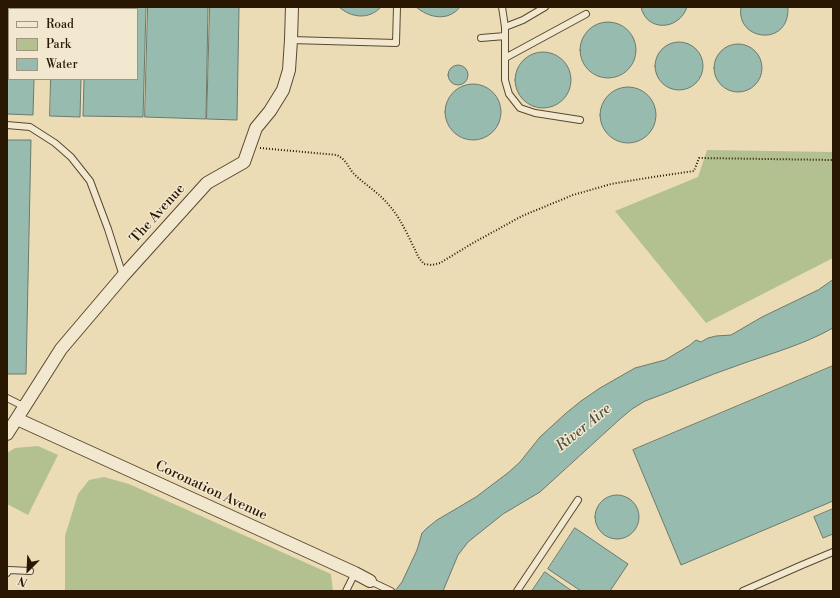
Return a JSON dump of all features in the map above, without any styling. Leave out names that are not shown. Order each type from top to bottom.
[{"type":"street","name":"The Avenue","points":[[7,434],[61,349],[123,276],[207,183],[244,162],[256,128],[270,111],[282,90],[289,70],[292,7]]},
{"type":"street","name":"Coronation Avenue","points":[[17,419],[370,581]]},
{"type":"lane","points":[[291,40],[396,43],[398,7]]},
{"type":"lane","points":[[502,7],[505,27],[505,80],[509,94],[520,108],[534,113],[580,120]]},
{"type":"lane","points":[[505,27],[523,20],[546,7]]},
{"type":"lane","points":[[505,58],[586,14]]},
{"type":"lane","points":[[481,38],[505,36]]},
{"type":"lane","points":[[7,125],[30,127],[55,143],[72,157],[90,181],[108,229],[123,276]]},
{"type":"lane","points":[[7,398],[25,407]]},
{"type":"lane","points":[[517,591],[578,500]]},
{"type":"lane","points":[[743,591],[833,552]]},
{"type":"lane","points":[[7,573],[9,570],[30,570]]},
{"type":"lane","points":[[346,591],[355,573]]},
{"type":"lane","name":"Coronation Avenue","points":[[370,581],[389,590]]},
{"type":"path","points":[[249,148],[269,148],[337,155],[343,158],[353,172],[387,203],[395,213],[419,258],[424,264],[432,265],[440,263],[522,216],[573,195],[612,184],[694,171],[699,158],[833,160]]},
{"type":"green space","points":[[707,150],[833,152],[833,258],[706,323],[615,211],[698,177]]},
{"type":"green space","points":[[38,446],[58,455],[28,515],[7,504],[7,453],[15,448]]},
{"type":"green space","points":[[104,477],[129,484],[331,574],[333,591],[65,591],[65,536],[78,494],[89,480]]},
{"type":"water","points":[[7,7],[36,7],[8,8],[8,80],[34,80],[33,115],[7,114]]},
{"type":"water","points":[[146,7],[143,117],[83,116],[84,80],[138,80],[138,8],[85,8]]},
{"type":"water","points":[[148,7],[208,7],[206,119],[145,117]]},
{"type":"water","points":[[210,7],[239,7],[237,120],[207,119]]},
{"type":"water","points":[[339,7],[381,7],[371,14],[360,16],[344,11]]},
{"type":"water","points":[[416,7],[460,7],[450,15],[438,17],[427,14]]},
{"type":"water","points":[[641,7],[687,7],[683,15],[677,21],[663,25],[649,21],[644,15]]},
{"type":"water","points":[[741,7],[788,7],[786,20],[781,29],[772,34],[763,35],[754,33],[746,27],[741,18]]},
{"type":"water","points":[[608,22],[619,24],[628,30],[634,39],[636,50],[634,61],[628,70],[619,76],[608,78],[597,76],[588,70],[582,61],[580,50],[582,39],[588,30],[597,24]]},
{"type":"water","points":[[679,42],[688,44],[696,49],[701,57],[703,66],[701,75],[696,83],[688,88],[679,90],[670,88],[662,83],[657,75],[655,66],[657,57],[662,49],[670,44]]},
{"type":"water","points":[[738,44],[747,46],[755,51],[760,59],[762,68],[760,77],[755,85],[747,90],[738,92],[729,90],[721,85],[716,77],[714,68],[716,59],[721,51],[729,46]]},
{"type":"water","points":[[543,52],[554,54],[563,60],[569,69],[571,80],[569,91],[563,100],[554,106],[543,108],[532,106],[523,100],[517,91],[515,80],[517,69],[523,60],[532,54]]},
{"type":"water","points":[[458,65],[465,68],[468,75],[465,82],[458,85],[451,82],[448,75],[451,68]]},
{"type":"water","points":[[51,80],[81,80],[80,117],[50,116]]},
{"type":"water","points":[[473,84],[484,86],[493,92],[499,101],[501,112],[499,123],[493,132],[484,138],[473,140],[462,138],[453,132],[447,123],[445,112],[447,101],[453,92],[462,86]]},
{"type":"water","points":[[628,87],[639,89],[648,95],[654,104],[656,115],[654,126],[648,135],[639,141],[628,143],[617,141],[608,135],[602,126],[600,115],[602,104],[608,95],[617,89]]},
{"type":"water","points":[[7,140],[31,140],[26,374],[7,374]]},
{"type":"water","name":"River Aire","points":[[833,280],[833,328],[798,344],[645,401],[620,419],[540,492],[503,514],[468,542],[458,555],[443,591],[395,591],[402,582],[417,550],[422,533],[437,520],[476,497],[509,472],[520,462],[540,437],[581,401],[635,368],[665,360],[696,340],[701,342],[716,336],[731,335],[762,317],[818,290]]},
{"type":"water","points":[[833,366],[833,501],[681,565],[633,450]]},
{"type":"water","points":[[613,495],[621,495],[633,501],[639,513],[639,521],[633,533],[621,539],[613,539],[601,533],[595,521],[595,513],[601,501]]},
{"type":"water","points":[[833,509],[833,534],[823,538],[814,517]]},
{"type":"water","points":[[575,528],[628,564],[610,591],[581,591],[548,569]]},
{"type":"water","points":[[545,572],[572,591],[532,591]]}]
